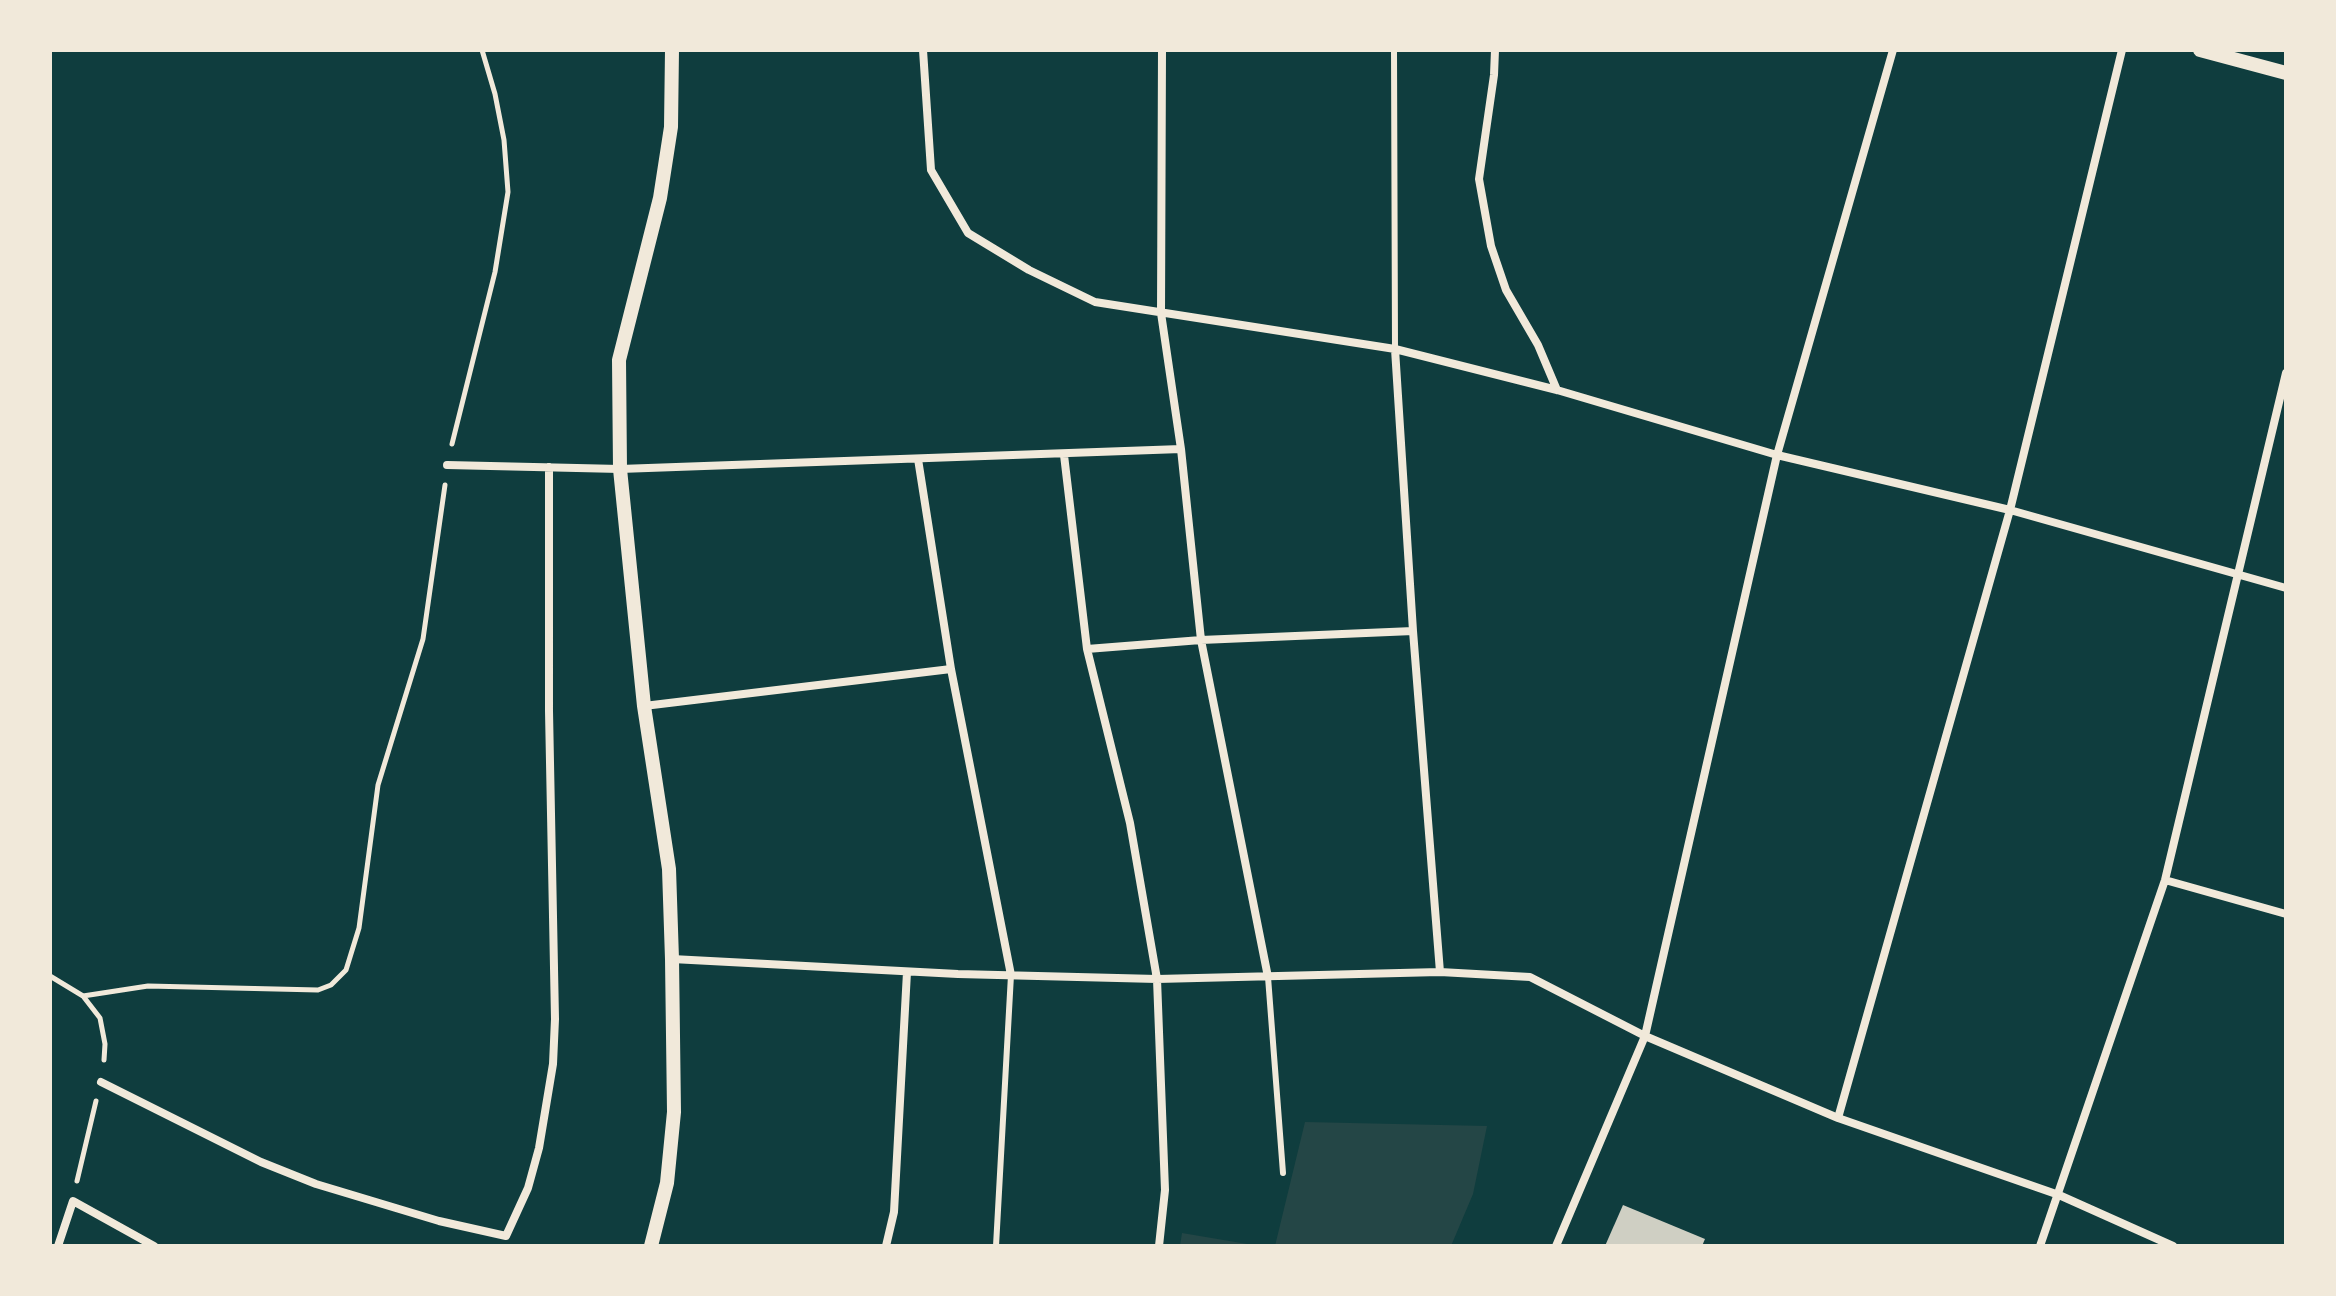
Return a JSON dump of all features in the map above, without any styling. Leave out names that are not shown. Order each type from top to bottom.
[{"type":"street","points":[[651,1246],[667,1183],[674,1112],[669,869],[644,706],[620,469],[619,360],[660,198],[671,127],[672,50]]},
{"type":"street","points":[[923,50],[931,170],[968,233],[1029,270],[1095,302],[1395,349],[1557,390],[1777,455],[2010,510],[2286,588]]},
{"type":"street","points":[[1162,50],[1161,313],[1181,449],[1201,640],[1268,977]]},
{"type":"street","points":[[1495,50],[1479,179],[1491,246],[1506,290],[1538,345],[1557,390]]},
{"type":"street","points":[[1556,1246],[1645,1036],[1777,455],[1893,50]]},
{"type":"street","points":[[1838,1118],[2010,510],[2122,50]]},
{"type":"street","points":[[2200,50],[2286,73]]},
{"type":"street","points":[[1395,349],[1440,972]]},
{"type":"street","points":[[2040,1246],[2165,880],[2286,373]]},
{"type":"street","points":[[447,465],[620,469],[1181,449]]},
{"type":"street","points":[[1064,455],[1087,649],[1130,823],[1157,979],[1165,1190],[1159,1246]]},
{"type":"street","points":[[918,459],[951,669],[1011,975]]},
{"type":"street","points":[[101,1082],[261,1162],[316,1184],[439,1221],[506,1236],[528,1188],[539,1148],[553,1064],[549,467]]},
{"type":"street","points":[[1087,649],[1201,640],[1413,631]]},
{"type":"street","points":[[644,706],[951,669]]},
{"type":"street","points":[[2165,880],[2286,914]]},
{"type":"street","points":[[672,959],[907,972],[1157,979],[1440,972],[1530,977],[1645,1036],[1838,1118],[2059,1195],[2173,1246]]},
{"type":"street","points":[[886,1246],[894,1212],[907,972]]},
{"type":"street","points":[[58,1246],[73,1201],[154,1246]]},
{"type":"lane","points":[[1394,50],[1395,349]]},
{"type":"lane","points":[[996,1246],[1011,975]]},
{"type":"lane","points":[[1268,977],[1283,1173]]},
{"type":"path","points":[[83,996],[148,986],[318,990],[331,985],[346,970],[359,928],[378,785],[423,639],[447,465],[495,272],[508,192],[504,140],[482,50]]},
{"type":"shaded area","points":[[1305,1122],[1487,1126],[1473,1194],[1451,1246],[1275,1246]]},
{"type":"shaded area","points":[[1182,1233],[1259,1246],[1180,1246]]},
{"type":"building","points":[[1623,1205],[1705,1239],[1702,1246],[1605,1246]]}]
